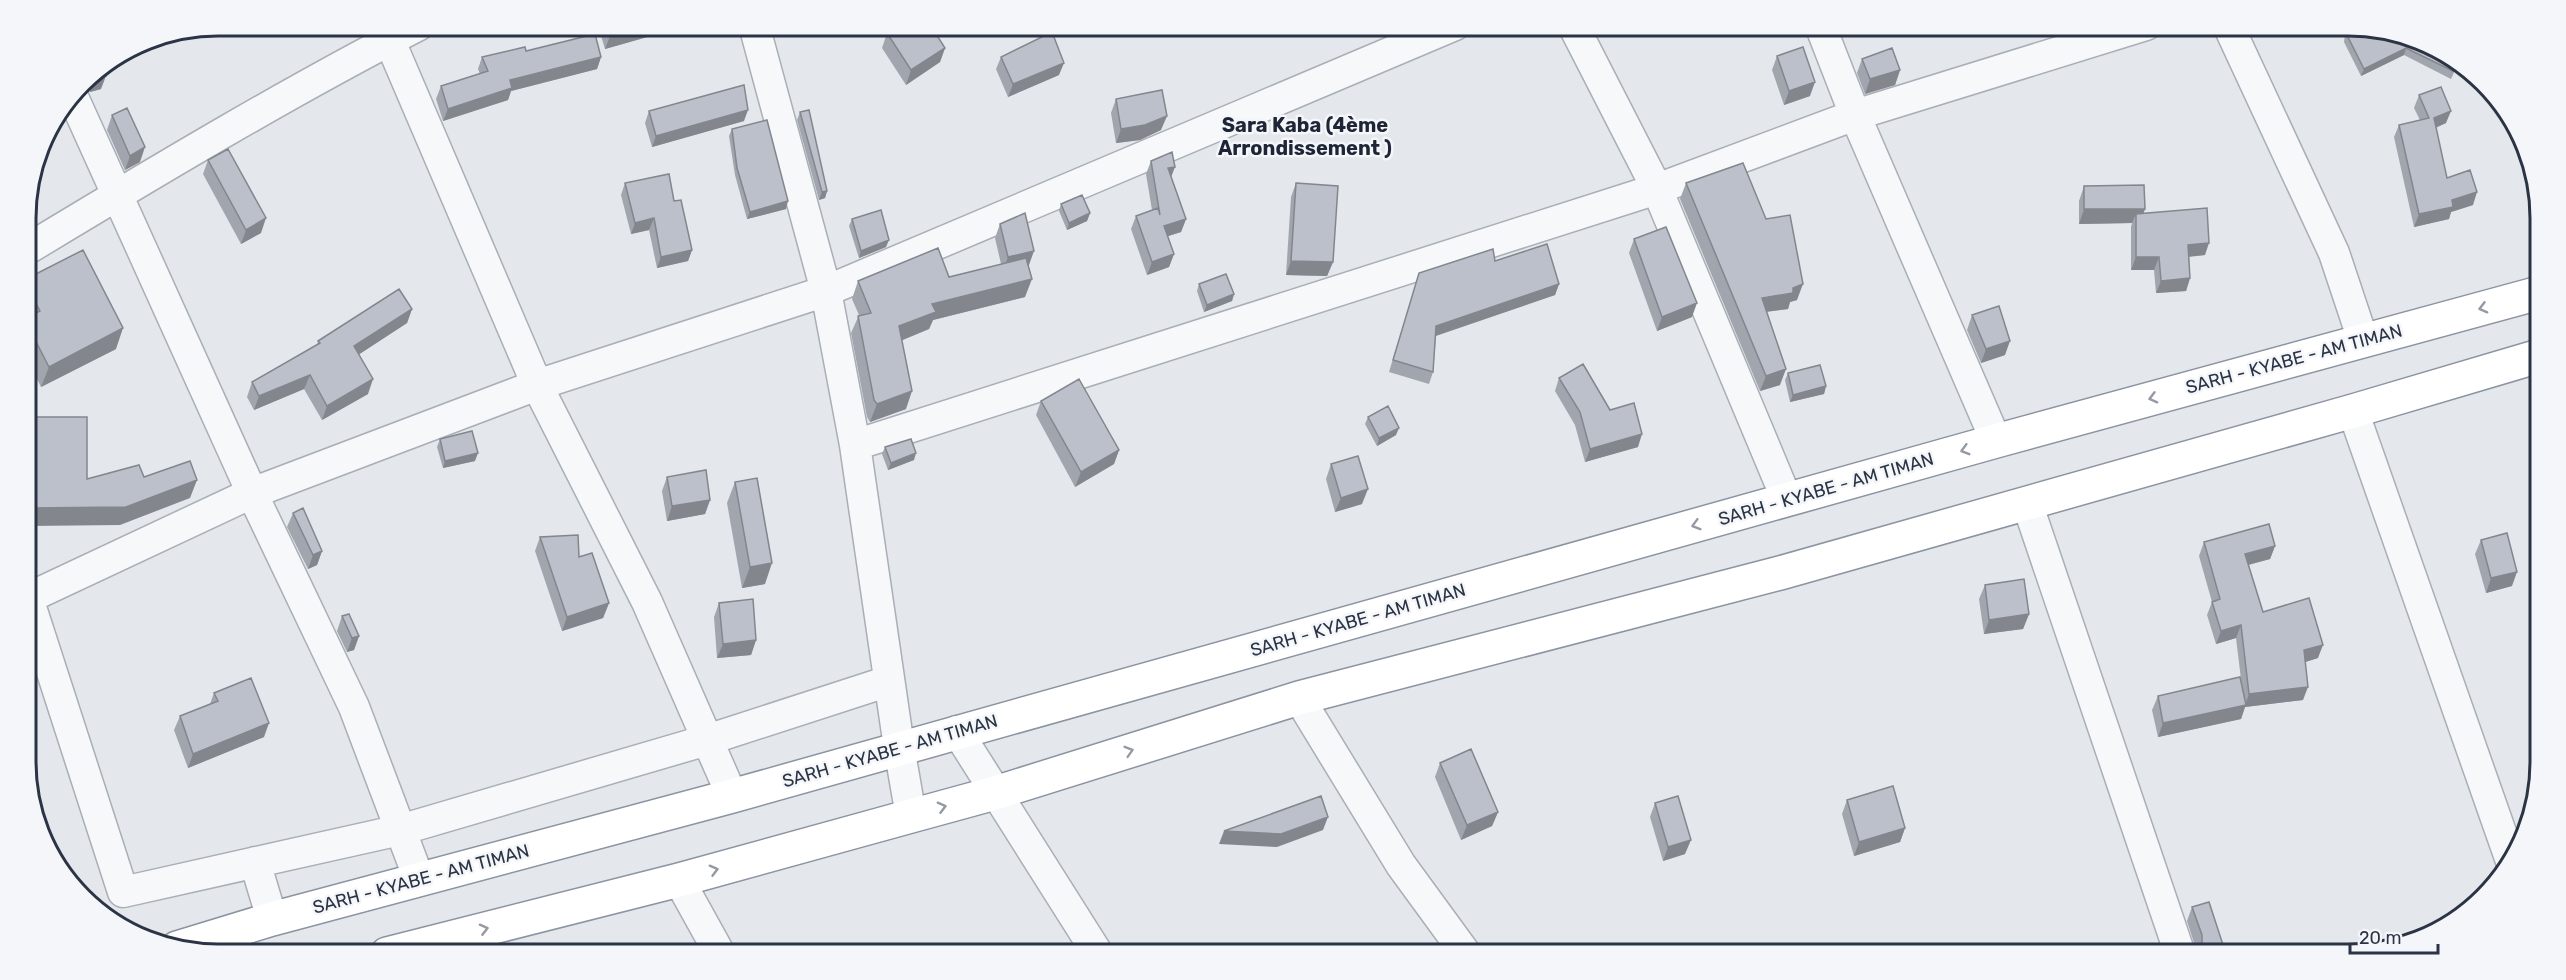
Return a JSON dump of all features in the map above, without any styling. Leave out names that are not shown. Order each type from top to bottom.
[{"type":"highway","name":"SARH - KYABE - AM TIMAN","points":[[195,943],[418,879],[732,796],[899,747],[1996,441],[2530,295]]},
{"type":"highway","points":[[443,944],[995,793],[1299,698],[1780,573],[2530,359]]},
{"type":"street","points":[[36,244],[381,36]]},
{"type":"street","points":[[387,36],[537,385],[647,602],[732,796]]},
{"type":"street","points":[[757,36],[826,291],[855,445],[911,816]]},
{"type":"street","points":[[36,594],[252,493],[537,385],[826,291],[1431,36]]},
{"type":"street","points":[[1578,36],[1657,189],[1787,500]]},
{"type":"street","points":[[1824,36],[1855,115],[1996,441]]},
{"type":"street","points":[[855,445],[1657,189],[1855,115],[2113,36]]},
{"type":"street","points":[[2233,36],[2334,253],[2363,340]]},
{"type":"street","points":[[76,104],[252,493],[354,707],[418,879]]},
{"type":"street","points":[[2353,411],[2507,850]]},
{"type":"street","points":[[2027,503],[2177,944]]},
{"type":"street","points":[[36,623],[123,892],[400,831],[707,740],[889,681]]},
{"type":"street","points":[[1299,698],[1401,865],[1459,944]]},
{"type":"street","points":[[957,732],[1092,944]]},
{"type":"street","points":[[255,862],[272,919]]},
{"type":"street","points":[[679,880],[714,944]]},
{"type":"building","points":[[587,36],[596,36],[601,57],[510,80],[512,88],[448,109],[441,86],[488,71],[482,57],[525,47],[526,51]]},
{"type":"building","points":[[889,36],[937,36],[945,48],[911,70]]},
{"type":"building","points":[[1044,36],[1054,36],[1064,63],[1013,84],[1001,57]]},
{"type":"building","points":[[2348,36],[2384,39],[2407,46],[2439,60],[2453,70],[2406,48],[2364,69]]},
{"type":"building","points":[[1803,47],[1815,82],[1789,91],[1777,56]]},
{"type":"building","points":[[1892,48],[1900,70],[1870,79],[1862,59]]},
{"type":"building","points":[[744,85],[748,110],[656,136],[649,111]]},
{"type":"building","points":[[2441,87],[2451,111],[2434,118],[2447,178],[2470,170],[2477,192],[2452,200],[2453,207],[2419,214],[2399,125],[2429,118],[2419,95]]},
{"type":"building","points":[[1162,90],[1167,116],[1145,125],[1121,129],[1116,99]]},
{"type":"building","points":[[127,108],[145,147],[130,156],[112,115]]},
{"type":"building","points":[[809,110],[827,191],[822,192],[800,112]]},
{"type":"building","points":[[767,120],[788,201],[750,212],[737,168],[732,129]]},
{"type":"building","points":[[228,149],[266,218],[246,230],[208,160]]},
{"type":"building","points":[[1172,152],[1175,167],[1168,168],[1186,219],[1164,226],[1174,254],[1152,262],[1136,216],[1158,208],[1160,215],[1151,161]]},
{"type":"building","points":[[1743,163],[1766,219],[1790,215],[1803,284],[1793,288],[1793,293],[1762,298],[1786,369],[1766,376],[1686,183]]},
{"type":"building","points":[[669,174],[674,201],[681,200],[692,250],[661,257],[654,218],[635,223],[625,183]]},
{"type":"building","points":[[1296,183],[1338,186],[1333,262],[1291,261]]},
{"type":"building","points":[[2144,185],[2145,209],[2084,209],[2084,186]]},
{"type":"building","points":[[1082,195],[1090,213],[1069,223],[1061,204]]},
{"type":"building","points":[[2207,208],[2209,243],[2188,245],[2190,278],[2161,281],[2159,257],[2136,257],[2136,214]]},
{"type":"building","points":[[881,210],[889,240],[861,251],[852,219]]},
{"type":"building","points":[[1025,213],[1034,251],[1008,257],[1000,224]]},
{"type":"building","points":[[1666,227],[1697,303],[1662,317],[1634,239]]},
{"type":"building","points":[[1547,244],[1559,284],[1436,326],[1433,372],[1393,360],[1419,273],[1493,249],[1495,261]]},
{"type":"building","points":[[938,248],[949,277],[1026,258],[1032,279],[932,304],[936,312],[899,326],[912,391],[877,404],[874,400],[858,316],[871,313],[858,281]]},
{"type":"building","points":[[83,250],[123,328],[49,367],[36,342],[36,313],[40,311],[36,304],[36,274]]},
{"type":"building","points":[[1226,274],[1234,294],[1207,305],[1199,284]]},
{"type":"building","points":[[399,289],[412,309],[354,346],[373,379],[327,406],[310,375],[259,396],[252,382],[320,343],[318,341]]},
{"type":"building","points":[[1999,306],[2010,341],[1986,349],[1972,315]]},
{"type":"building","points":[[1583,364],[1610,410],[1634,403],[1642,434],[1590,449],[1580,412],[1559,378]]},
{"type":"building","points":[[1820,365],[1826,386],[1793,395],[1788,373]]},
{"type":"building","points":[[1079,379],[1119,450],[1081,472],[1041,401]]},
{"type":"building","points":[[1388,406],[1399,428],[1379,438],[1368,417]]},
{"type":"building","points":[[36,417],[87,417],[87,479],[139,465],[144,477],[190,461],[197,480],[126,507],[36,508]]},
{"type":"building","points":[[472,431],[478,453],[445,461],[440,439]]},
{"type":"building","points":[[911,439],[916,453],[891,463],[885,447]]},
{"type":"building","points":[[1358,456],[1368,489],[1341,498],[1331,464]]},
{"type":"building","points":[[706,470],[710,500],[672,506],[667,477]]},
{"type":"building","points":[[757,478],[772,563],[750,567],[735,482]]},
{"type":"building","points":[[303,508],[322,551],[313,555],[293,513]]},
{"type":"building","points":[[2269,524],[2275,546],[2245,554],[2263,612],[2309,598],[2323,645],[2304,650],[2308,687],[2249,694],[2241,625],[2221,631],[2212,602],[2220,599],[2204,542]]},
{"type":"building","points":[[2507,533],[2517,572],[2491,578],[2481,540]]},
{"type":"building","points":[[578,535],[579,557],[592,553],[609,603],[567,617],[540,537]]},
{"type":"building","points":[[2024,579],[2029,614],[1989,620],[1985,585]]},
{"type":"building","points":[[753,599],[756,640],[723,644],[719,603]]},
{"type":"building","points":[[349,614],[359,636],[352,638],[342,616]]},
{"type":"building","points":[[2240,677],[2246,705],[2163,723],[2158,696]]},
{"type":"building","points":[[251,678],[269,723],[193,754],[180,716],[218,701],[214,693]]},
{"type":"building","points":[[1471,749],[1498,812],[1467,825],[1440,763]]},
{"type":"building","points":[[1893,786],[1905,828],[1859,842],[1847,800]]},
{"type":"building","points":[[1321,796],[1328,817],[1281,834],[1224,831]]},
{"type":"building","points":[[1678,796],[1691,840],[1668,847],[1655,803]]},
{"type":"building","points":[[2209,902],[2223,944],[2202,944],[2202,935],[2192,907]]},
{"type":"district","name":"Sara Kaba (4ème Arrondissement )","points":[[1305,136]]}]
